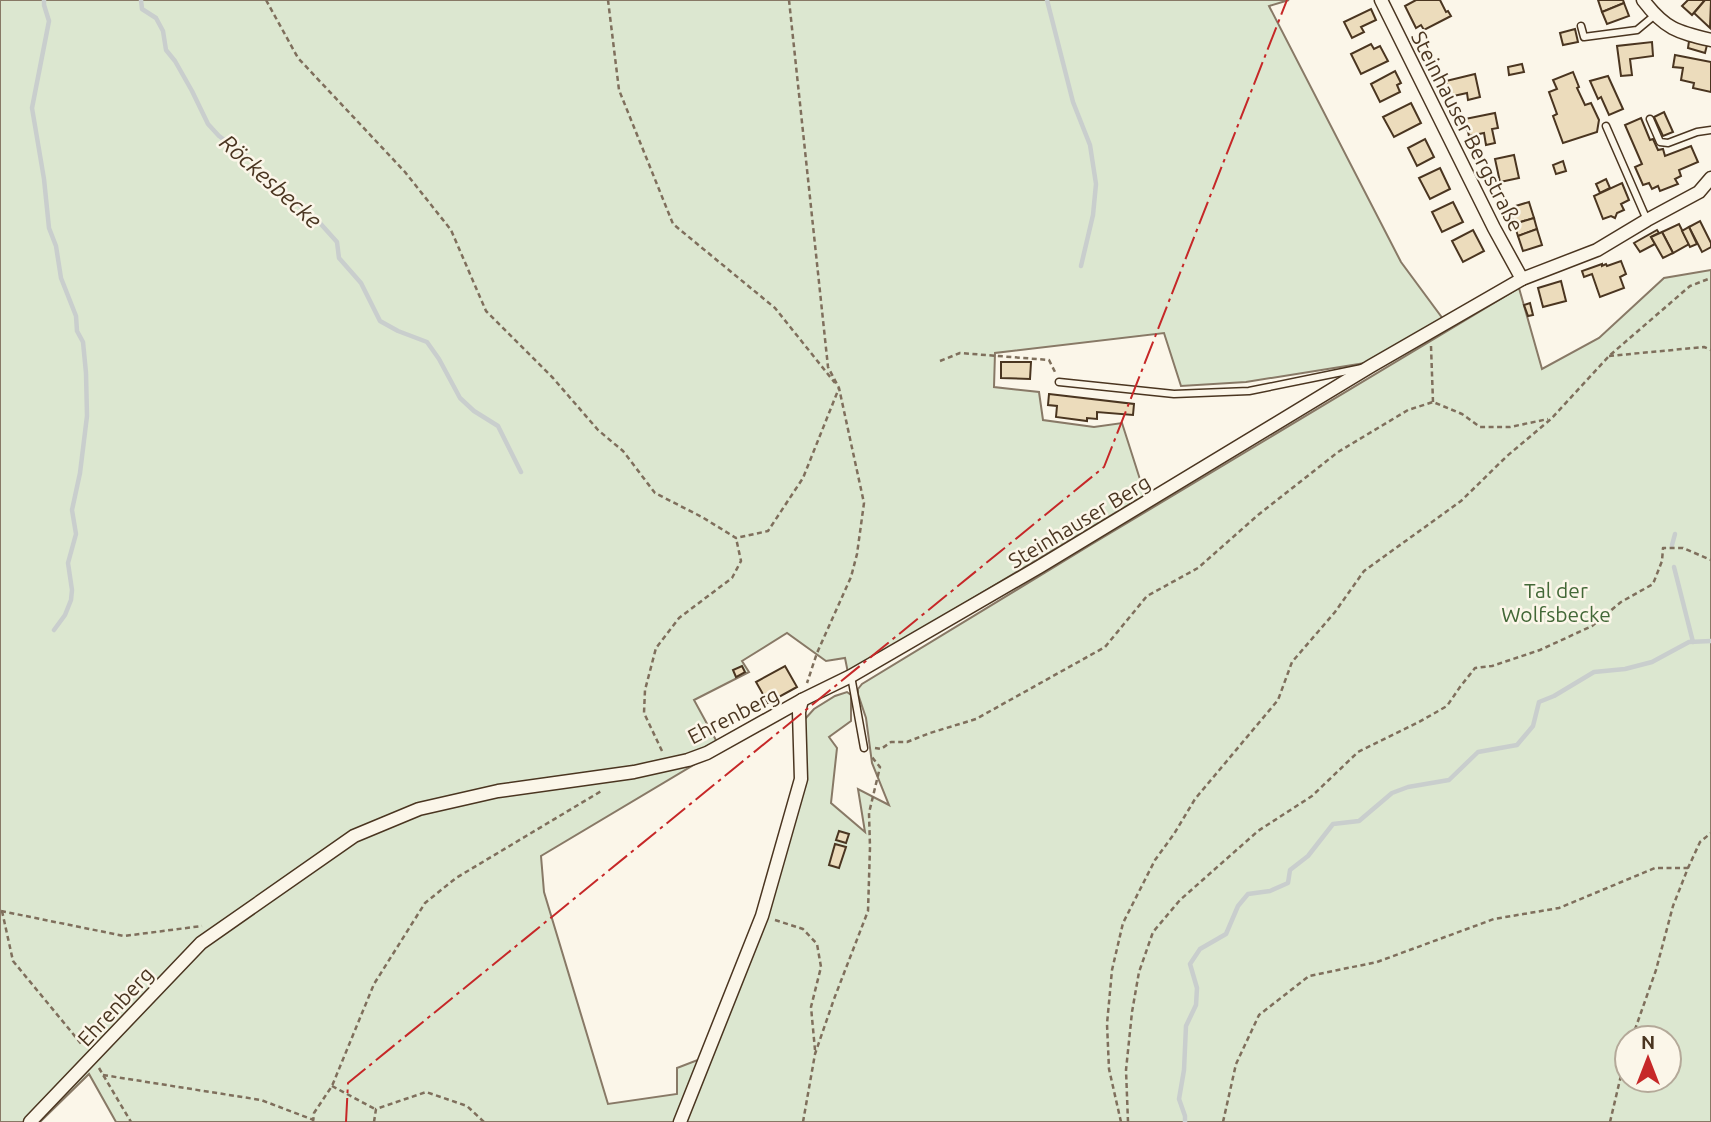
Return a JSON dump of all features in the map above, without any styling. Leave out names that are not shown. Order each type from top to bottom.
[{"type":"street","name":"Steinhauser Bergstraße","points":[[1381,0],[1521,279]]},
{"type":"street","points":[[1643,0],[1655,15],[1679,32],[1711,40]]},
{"type":"street","name":"Steinhauser Berg","points":[[802,701],[851,676],[1062,553],[1371,366],[1521,279],[1597,250],[1647,220],[1705,193],[1711,178]]},
{"type":"street","name":"Ehrenberg","points":[[30,1122],[201,943],[354,836],[419,809],[498,792],[634,772],[688,760],[802,701]]},
{"type":"street","name":"Ehrenberg","points":[[680,1122],[762,916],[801,779],[799,712],[802,701]]},
{"type":"lane","points":[[1581,26],[1584,37],[1637,30],[1655,15]]},
{"type":"lane","points":[[1650,119],[1660,142],[1668,143],[1697,132],[1711,130]]},
{"type":"lane","points":[[1606,125],[1647,220]]},
{"type":"lane","name":"Steinhauser Berg","points":[[1059,382],[1174,394],[1249,391],[1371,366]]},
{"type":"lane","points":[[851,676],[864,748]]},
{"type":"path","points":[[266,0],[298,58],[405,172],[451,230],[486,311],[553,378],[598,430],[623,450],[655,493],[736,538],[768,531],[803,478],[839,388]]},
{"type":"path","points":[[608,0],[619,90],[673,224],[775,308],[839,388]]},
{"type":"path","points":[[789,0],[828,367],[839,388],[864,503],[851,577],[817,653],[802,701]]},
{"type":"path","points":[[1121,1122],[1112,1082],[1107,1024],[1112,970],[1124,923],[1155,860],[1195,799],[1278,700],[1292,662],[1318,633],[1364,571],[1461,501],[1507,456],[1551,419],[1609,356],[1690,286],[1711,278]]},
{"type":"path","points":[[1431,331],[1433,402]]},
{"type":"path","points":[[1609,356],[1704,347],[1711,350]]},
{"type":"path","points":[[940,361],[960,354],[1049,360],[1059,382]]},
{"type":"path","points":[[864,748],[881,748],[891,742],[907,742],[976,719],[1105,648],[1147,596],[1198,568],[1258,515],[1338,452],[1408,410],[1433,402],[1462,414],[1480,427],[1510,427],[1551,419]]},
{"type":"path","points":[[668,765],[645,713],[645,690],[656,648],[679,618],[732,578],[740,561],[736,538]]},
{"type":"path","points":[[1128,1122],[1126,1070],[1139,972],[1153,932],[1180,900],[1258,831],[1312,796],[1358,752],[1447,706],[1475,668],[1492,666],[1540,650],[1592,626],[1620,602],[1653,584],[1662,561],[1663,548],[1683,548],[1711,560]]},
{"type":"path","points":[[803,1122],[815,1054],[868,911],[869,813],[880,767],[864,748]]},
{"type":"path","points":[[103,1075],[261,1100],[313,1121],[314,1113],[332,1086],[374,984],[425,903],[456,878],[610,786]]},
{"type":"path","points":[[1637,1024],[1656,970],[1673,906],[1700,842],[1711,833]]},
{"type":"path","points":[[1223,1122],[1236,1064],[1259,1015],[1309,976],[1377,962],[1494,919],[1559,908],[1655,868],[1688,868]]},
{"type":"path","points":[[1,911],[13,961],[93,1058],[131,1122]]},
{"type":"path","name":"Ehrenberg","points":[[1,911],[124,936],[206,926]]},
{"type":"path","points":[[762,916],[803,929],[817,944],[821,967],[811,1007],[815,1054]]},
{"type":"path","points":[[332,1086],[376,1109],[426,1092],[467,1106],[484,1122]]},
{"type":"path","points":[[1610,1122],[1617,1094]]},
{"type":"path","points":[[374,1122],[376,1109]]},
{"type":"green space","name":"Tal der Wolfsbecke","points":[[0,0],[1289,0],[1269,6],[1401,262],[1443,319],[1365,363],[1246,382],[1181,386],[1164,333],[995,353],[994,387],[1039,392],[1043,420],[1094,427],[1122,423],[1145,495],[848,673],[845,658],[826,661],[787,633],[742,661],[749,672],[694,700],[717,742],[717,751],[541,856],[544,892],[608,1104],[677,1094],[677,1068],[703,1058],[760,911],[801,784],[805,719],[814,709],[835,696],[847,692],[851,695],[851,721],[829,737],[837,748],[831,803],[865,832],[858,789],[889,805],[872,763],[866,718],[858,694],[862,684],[1519,288],[1542,369],[1599,338],[1664,278],[1711,270],[1711,1122],[116,1122],[89,1074],[40,1122],[0,1122]]},
{"type":"building","points":[[1416,0],[1440,0],[1451,16],[1424,30],[1421,25],[1416,28],[1405,6]]},
{"type":"building","points":[[1598,0],[1623,0],[1624,3],[1602,12]]},
{"type":"building","points":[[1688,0],[1705,0],[1692,15],[1682,6]]},
{"type":"building","points":[[1705,0],[1711,0],[1710,28],[1694,13]]},
{"type":"building","points":[[1624,3],[1629,16],[1607,24],[1602,12]]},
{"type":"building","points":[[1371,9],[1376,20],[1361,27],[1364,32],[1352,38],[1344,22]]},
{"type":"building","points":[[1575,29],[1578,42],[1563,45],[1560,33]]},
{"type":"building","points":[[1689,41],[1707,45],[1705,53],[1688,48]]},
{"type":"building","points":[[1652,42],[1653,56],[1630,59],[1632,75],[1621,76],[1617,46]]},
{"type":"building","points":[[1371,44],[1374,49],[1380,46],[1388,61],[1361,74],[1351,54]]},
{"type":"building","points":[[1675,55],[1711,62],[1711,92],[1693,88],[1694,83],[1681,80],[1683,68],[1673,67]]},
{"type":"building","points":[[1522,64],[1524,72],[1509,75],[1508,67]]},
{"type":"building","points":[[1395,71],[1401,83],[1397,85],[1400,92],[1380,102],[1371,84]]},
{"type":"building","points":[[1573,72],[1585,105],[1591,103],[1599,120],[1597,132],[1563,143],[1553,116],[1557,114],[1549,92],[1557,89],[1553,80]]},
{"type":"building","points":[[1475,74],[1480,97],[1468,100],[1467,93],[1449,97],[1446,81]]},
{"type":"building","points":[[1608,76],[1623,109],[1609,115],[1590,81]]},
{"type":"building","points":[[1411,103],[1421,123],[1394,137],[1383,117]]},
{"type":"building","points":[[1664,112],[1673,132],[1663,136],[1654,117]]},
{"type":"building","points":[[1495,113],[1498,128],[1492,129],[1495,143],[1486,145],[1484,133],[1469,136],[1465,119]]},
{"type":"building","points":[[1641,118],[1650,140],[1653,139],[1658,150],[1663,149],[1665,156],[1691,146],[1698,162],[1679,170],[1681,176],[1675,179],[1678,184],[1660,191],[1658,186],[1652,189],[1649,183],[1643,185],[1635,167],[1642,164],[1625,125]]},
{"type":"building","points":[[1425,139],[1434,157],[1417,166],[1408,148]]},
{"type":"building","points":[[1514,155],[1519,178],[1500,182],[1495,159]]},
{"type":"building","points":[[1563,161],[1566,171],[1556,174],[1553,165]]},
{"type":"building","points":[[1440,168],[1450,189],[1430,199],[1419,178]]},
{"type":"building","points":[[1606,179],[1610,188],[1600,193],[1596,184]]},
{"type":"building","points":[[1622,183],[1629,200],[1621,204],[1624,210],[1617,213],[1615,218],[1611,216],[1603,219],[1594,196]]},
{"type":"building","points":[[1453,202],[1463,222],[1442,232],[1432,212]]},
{"type":"building","points":[[1529,202],[1534,218],[1514,224],[1509,208]]},
{"type":"building","points":[[1534,218],[1537,229],[1518,236],[1514,224]]},
{"type":"building","points":[[1700,221],[1711,243],[1711,247],[1702,252],[1689,227]]},
{"type":"building","points":[[1679,224],[1689,244],[1673,253],[1662,232]]},
{"type":"building","points":[[1689,227],[1697,244],[1690,247],[1682,231]]},
{"type":"building","points":[[1537,229],[1542,245],[1523,251],[1518,236]]},
{"type":"building","points":[[1473,230],[1484,251],[1463,262],[1452,241]]},
{"type":"building","points":[[1657,230],[1659,233],[1651,237],[1655,244],[1640,252],[1634,243]]},
{"type":"building","points":[[1662,232],[1673,253],[1663,258],[1651,237]]},
{"type":"building","points":[[1621,261],[1626,274],[1620,277],[1624,288],[1600,297],[1592,274],[1584,277],[1582,271]]},
{"type":"building","points":[[1561,281],[1566,301],[1543,307],[1538,288]]},
{"type":"building","points":[[1530,303],[1533,315],[1528,316],[1524,305]]},
{"type":"building","points":[[1001,362],[1031,362],[1030,379],[1001,378]]},
{"type":"building","points":[[1049,394],[1134,404],[1133,415],[1097,412],[1097,419],[1087,418],[1087,421],[1056,417],[1057,406],[1048,405]]},
{"type":"building","points":[[742,666],[745,672],[736,677],[733,670]]},
{"type":"building","points":[[785,666],[797,687],[768,703],[756,682]]},
{"type":"building","points":[[839,831],[849,834],[846,843],[836,840]]},
{"type":"building","points":[[835,844],[846,847],[839,868],[829,865]]},
{"type":"waterway","points":[[44,0],[49,21],[32,108],[49,228],[56,246],[61,278],[83,342],[87,416],[72,510],[76,534],[68,563],[71,600],[65,615],[54,630]]},
{"type":"waterway","name":"Röckesbecke","points":[[141,0],[142,9],[156,18],[163,31],[166,50],[175,61],[208,124],[219,136],[248,157],[274,186],[292,196],[302,208],[310,212],[337,242],[339,258],[361,283],[380,321],[427,342],[460,398],[474,411],[498,426],[521,472]]},
{"type":"waterway","points":[[1047,0],[1073,102],[1090,145],[1096,184],[1093,215],[1081,266]]},
{"type":"waterway","points":[[1672,545],[1675,534]]},
{"type":"waterway","points":[[1674,567],[1693,642]]},
{"type":"waterway","points":[[1185,1122],[1179,1099],[1184,1070],[1186,1026],[1196,1005],[1197,988],[1190,964],[1200,949],[1226,934],[1238,906],[1248,894],[1270,891],[1288,883],[1290,870],[1308,856],[1333,824],[1359,821],[1392,793],[1408,787],[1449,780],[1478,752],[1517,745],[1533,726],[1539,702],[1594,672],[1625,669],[1652,662],[1689,642],[1711,641]]},
{"type":"power","points":[[346,1122],[348,1083],[1104,467],[1287,0]]}]
